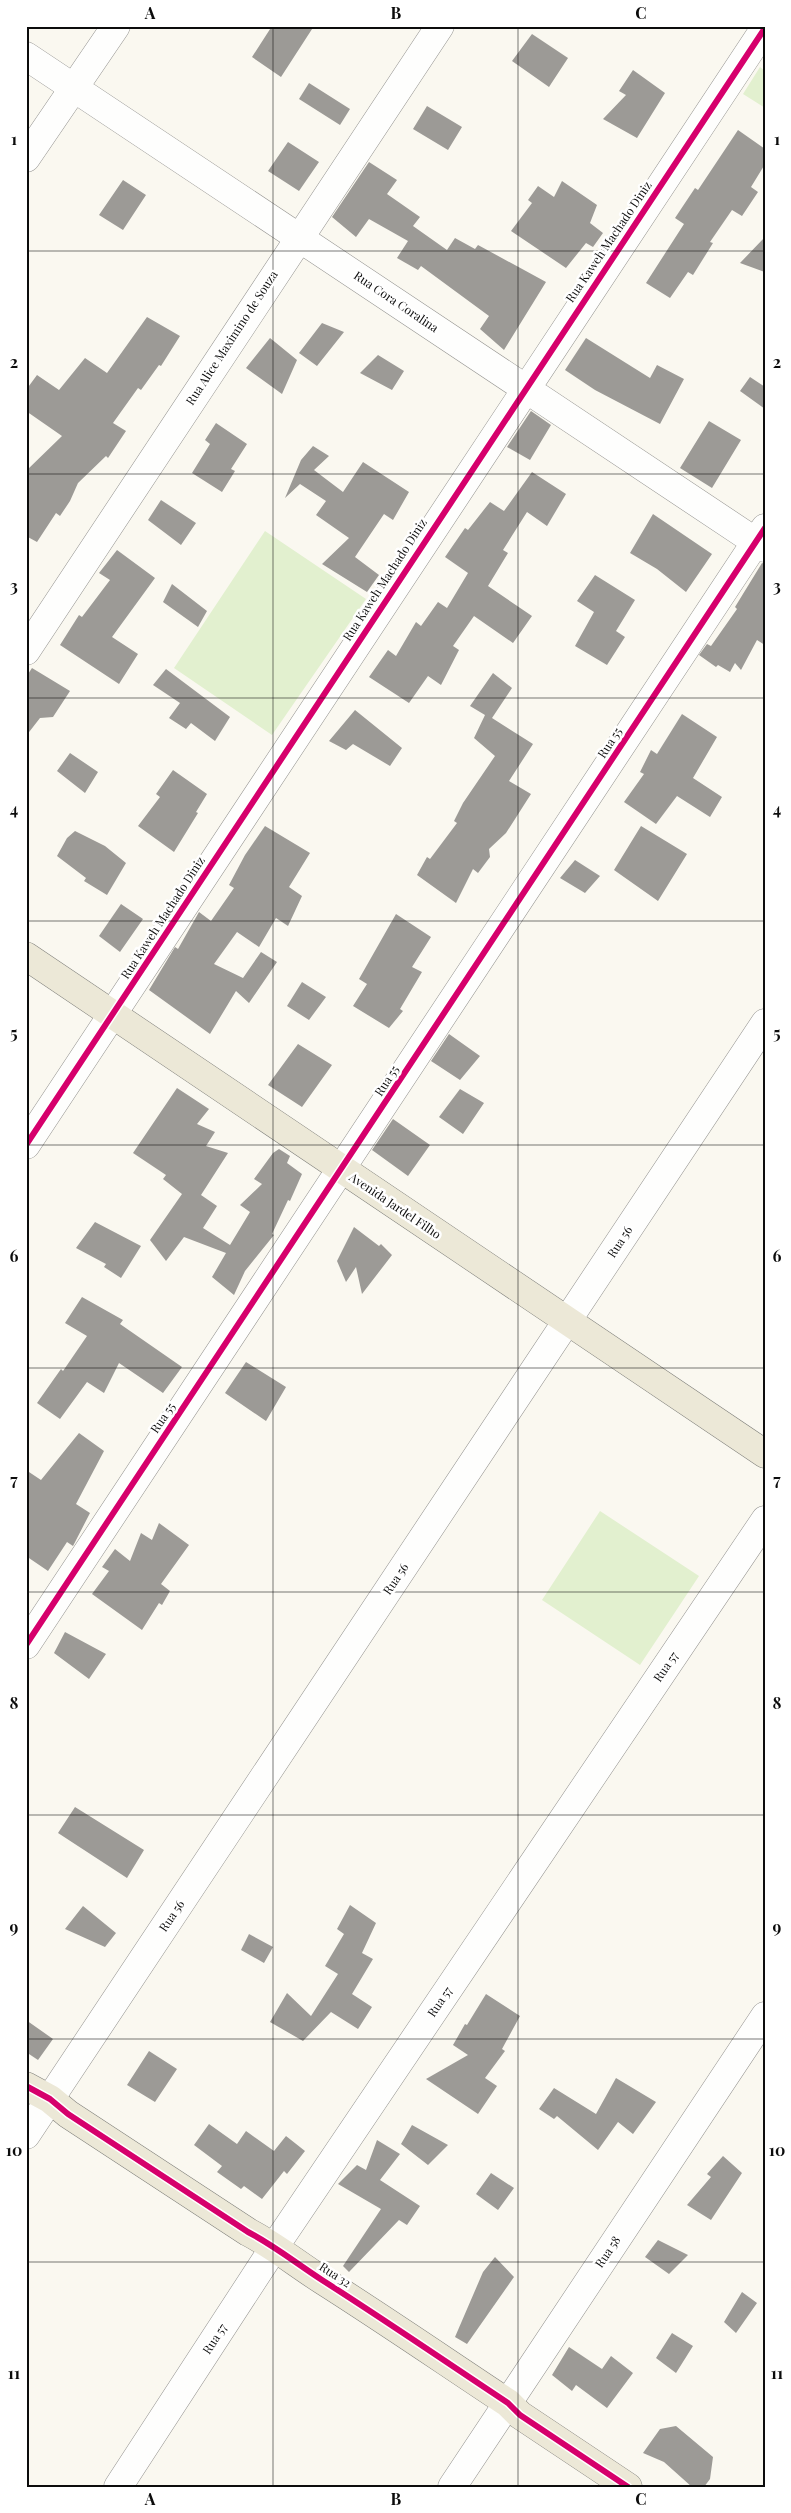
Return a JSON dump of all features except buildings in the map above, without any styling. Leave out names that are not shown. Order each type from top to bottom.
[{"type":"main road","name":"Avenida Jardel Filho","points":[[26,956],[765,1454]]},
{"type":"main road","name":"Rua 32","points":[[26,2086],[50,2099],[68,2114],[248,2232],[275,2246],[295,2262],[508,2403],[520,2415],[628,2487]]},
{"type":"street","points":[[26,158],[116,26]]},
{"type":"street","name":"Rua Alice Maximino de Souza","points":[[26,651],[440,26]]},
{"type":"street","name":"Rua Kaweh Machado Diniz","points":[[26,1145],[525,388],[765,28]]},
{"type":"street","name":"Rua Cora Coralina","points":[[26,56],[525,388],[762,540]]},
{"type":"street","name":"Rua 55","points":[[26,1645],[762,540]]},
{"type":"street","name":"Rua 56","points":[[26,2135],[765,1023]]},
{"type":"street","name":"Rua 57","points":[[118,2487],[275,2246],[765,1520]]},
{"type":"street","name":"Rua 58","points":[[452,2487],[765,2016]]},
{"type":"green space","points":[[760,67],[765,71],[765,108],[743,94]]},
{"type":"green space","points":[[265,531],[366,599],[272,735],[174,668]]},
{"type":"green space","points":[[600,1511],[699,1576],[640,1665],[542,1600]]},
{"type":"cycle path","points":[[26,1145],[765,28]]},
{"type":"cycle path","points":[[26,1645],[765,528]]},
{"type":"cycle path","points":[[26,2086],[50,2099],[68,2114],[277,2249],[508,2403],[520,2415],[628,2487]]}]
